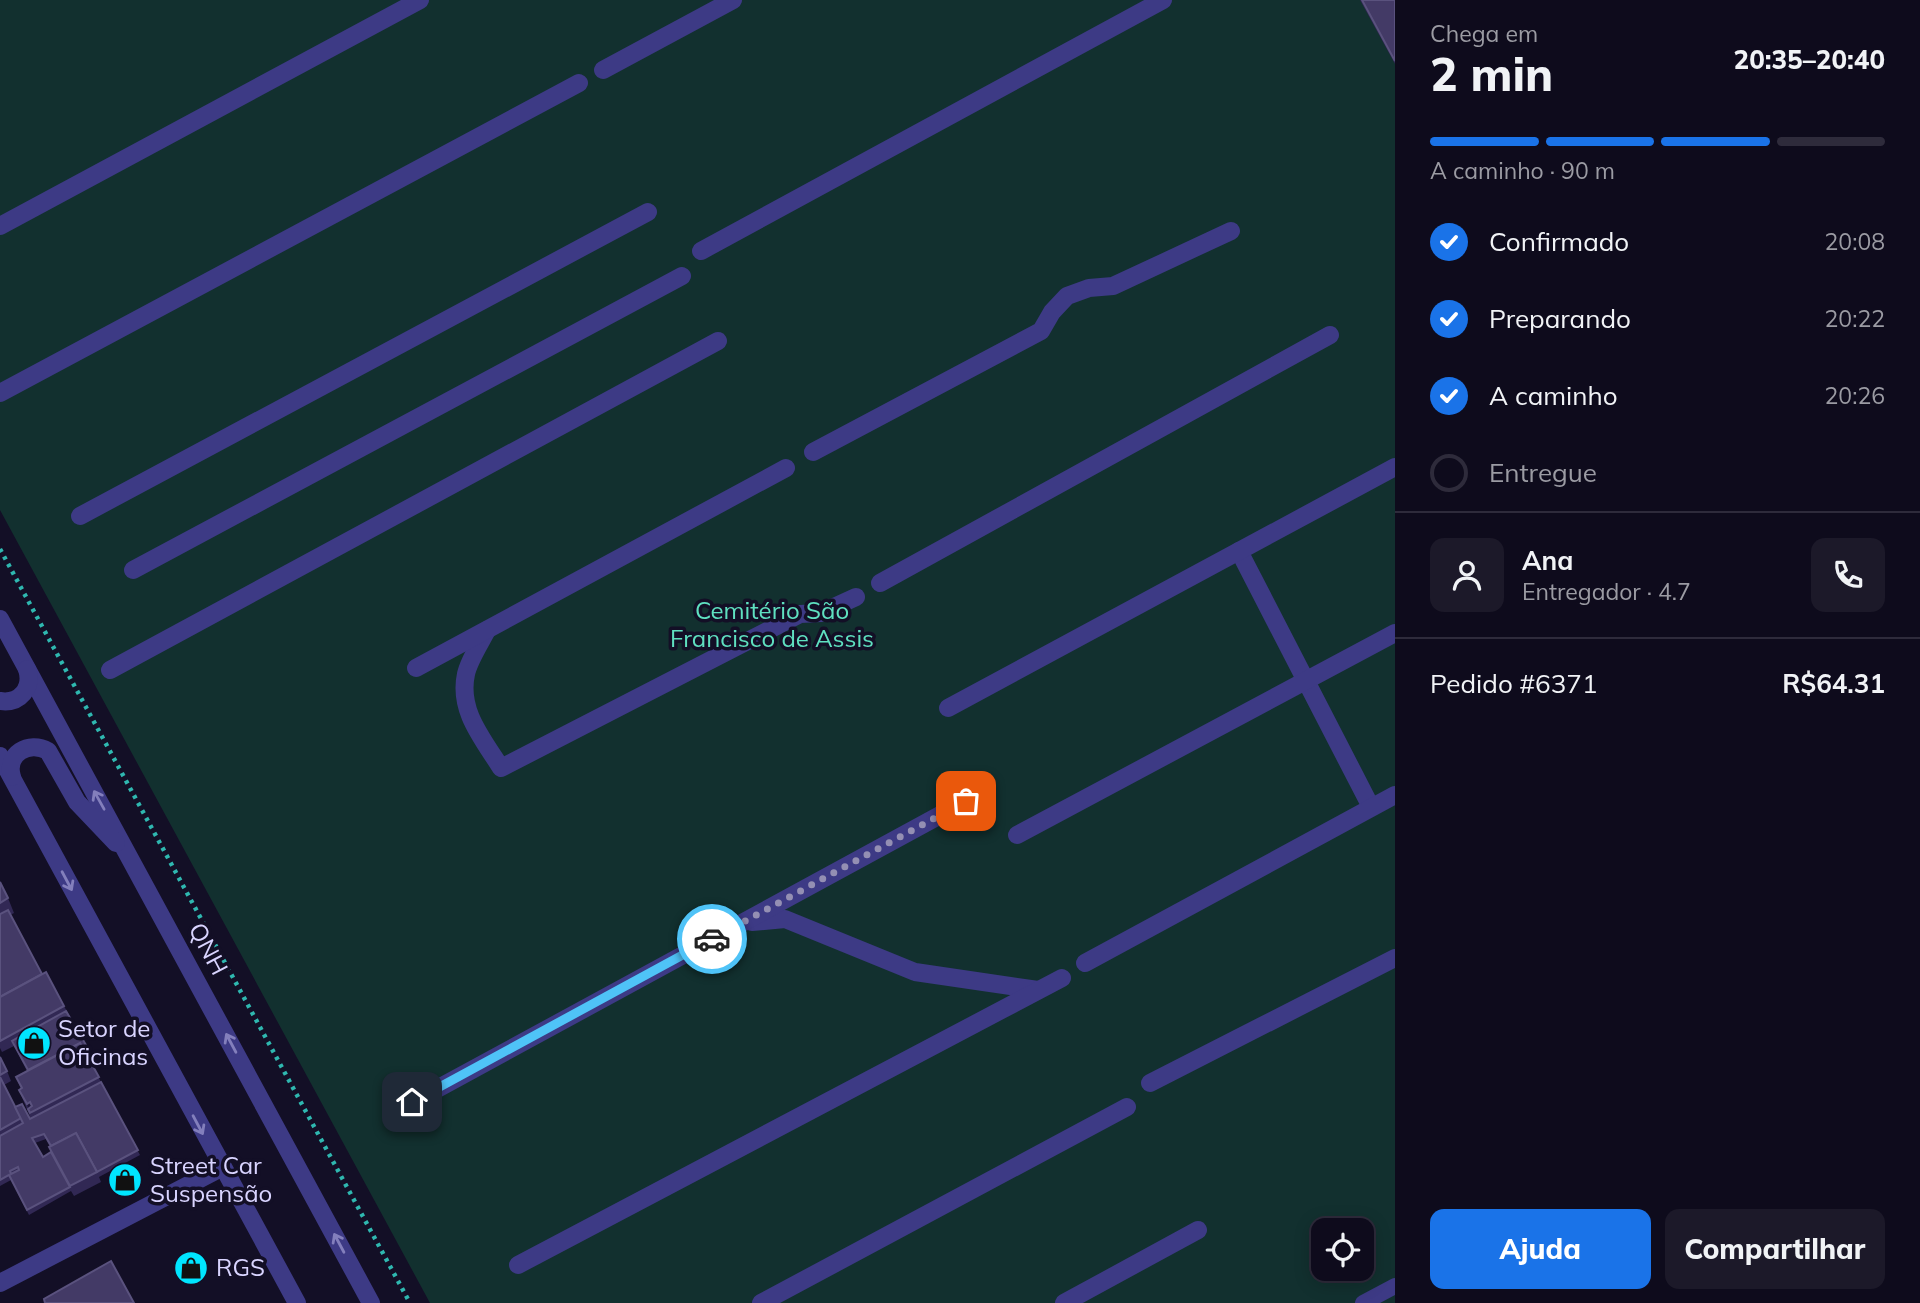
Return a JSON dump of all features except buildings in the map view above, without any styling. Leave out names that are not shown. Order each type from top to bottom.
[{"type":"street","points":[[0,226],[420,0]]},
{"type":"street","points":[[603,70],[733,0]]},
{"type":"street","points":[[701,251],[1163,0]]},
{"type":"street","points":[[0,393],[579,83]]},
{"type":"street","points":[[80,516],[648,212]]},
{"type":"street","points":[[813,452],[1041,331],[1052,312],[1067,296],[1089,288],[1113,286],[1231,231]]},
{"type":"street","points":[[133,570],[682,276]]},
{"type":"street","points":[[880,583],[1329,335]]},
{"type":"street","points":[[110,670],[718,341]]},
{"type":"street","points":[[948,708],[1395,467]]},
{"type":"street","points":[[416,668],[786,468]]},
{"type":"street","points":[[1238,551],[1371,807]]},
{"type":"street","points":[[487,630],[466,673],[464,695],[468,714],[501,768],[800,614],[821,613],[856,597]]},
{"type":"street","name":"QNH","points":[[0,619],[371,1303]]},
{"type":"street","points":[[1017,835],[1395,633]]},
{"type":"street","points":[[0,701],[13,701],[26,691],[29,676],[27,668]]},
{"type":"street","points":[[12,779],[11,764],[18,752],[32,746],[48,751],[76,802],[132,861]]},
{"type":"street","points":[[0,756],[221,1168],[297,1303]]},
{"type":"street","points":[[1085,963],[1395,794]]},
{"type":"street","points":[[412,1102],[966,801]]},
{"type":"street","points":[[743,923],[785,919],[915,972],[1038,990]]},
{"type":"street","points":[[1150,1083],[1395,958]]},
{"type":"street","points":[[518,1265],[1062,978]]},
{"type":"street","points":[[761,1303],[1127,1107]]},
{"type":"street","points":[[0,1283],[221,1168]]},
{"type":"street","points":[[1064,1303],[1198,1230]]},
{"type":"lane","points":[[1363,1303],[1395,1286]]},
{"type":"path","points":[[0,549],[410,1303]]},
{"type":"green space","name":"Cemitério São Francisco de Assis","points":[[0,0],[1366,0],[1395,53],[1395,1303],[430,1303],[0,510]]},
{"type":"way so far","points":[[712,939],[966,801]]},
{"type":"place","name":"Setor de Oficinas","points":[[34,1043]]},
{"type":"place","name":"Street Car Suspensão","points":[[125,1180]]},
{"type":"place","name":"RGS","points":[[191,1268]]},
{"type":"route","points":[[412,1102],[712,939]]}]
